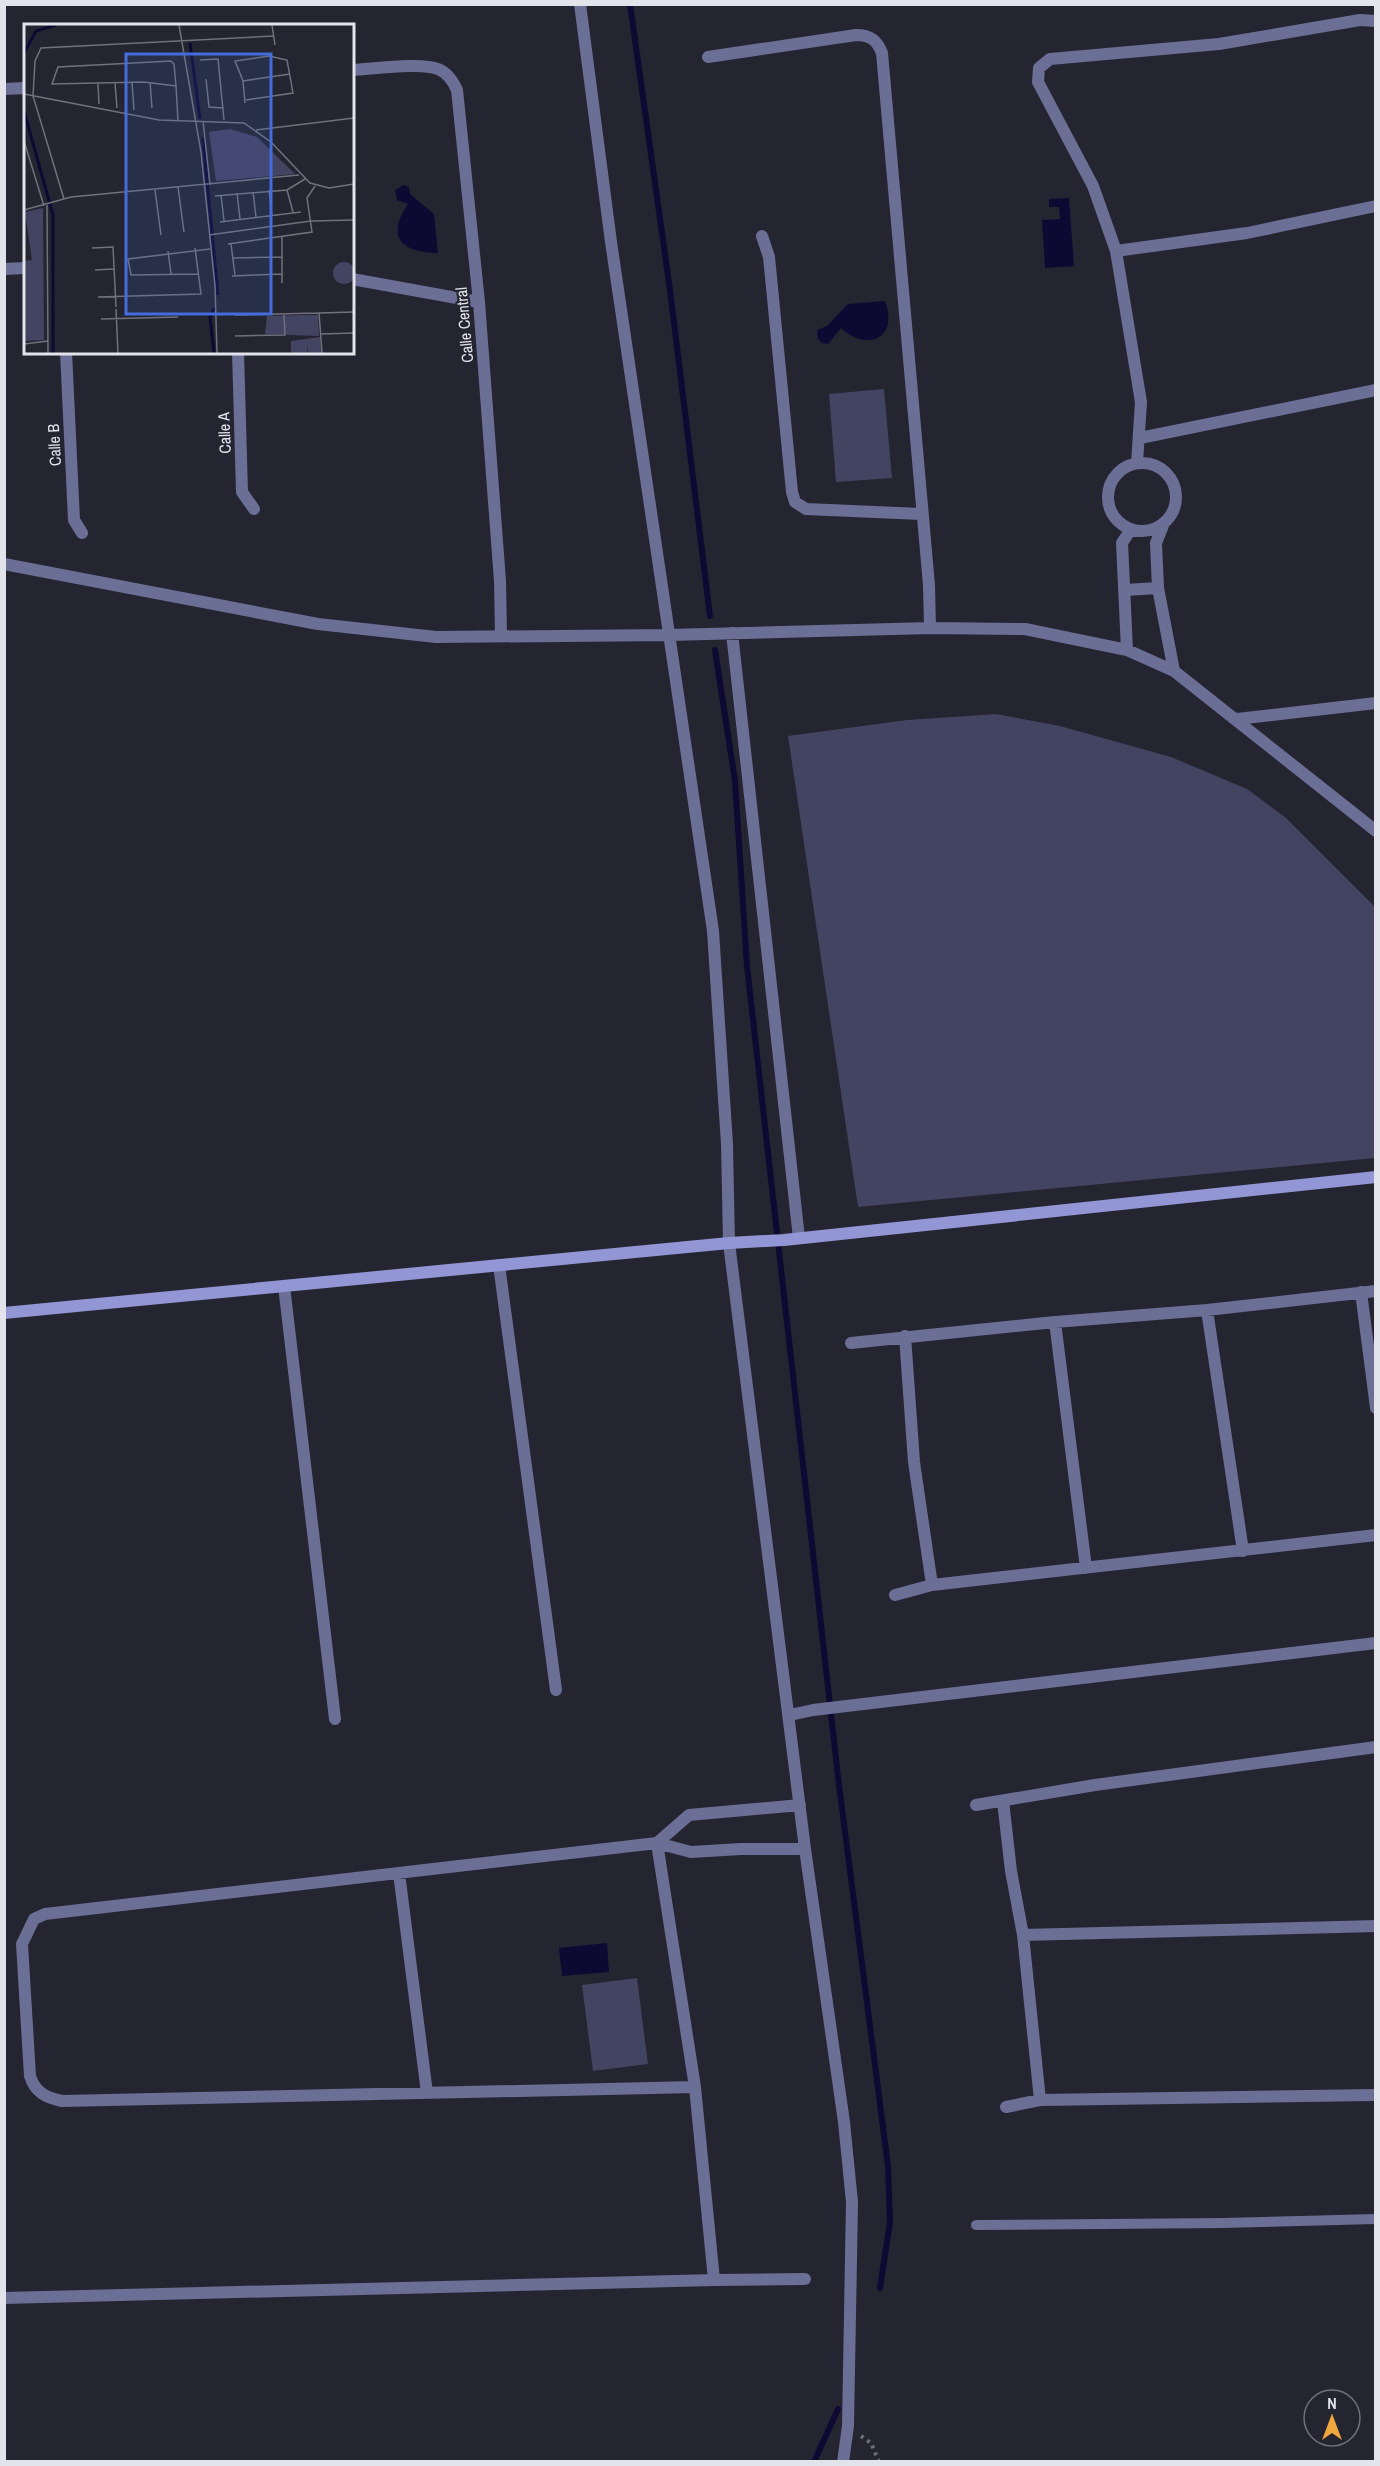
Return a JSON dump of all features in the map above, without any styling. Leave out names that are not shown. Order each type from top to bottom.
[{"type":"street","points":[[580,4],[611,242],[713,930],[727,1144],[729,1243],[805,1849],[844,2122],[852,2202],[848,2426],[843,2462]]},
{"type":"street","points":[[1137,463],[1141,402],[1116,250],[1093,186],[1038,82],[1039,68],[1050,59],[1219,44],[1360,20],[1376,21]]},
{"type":"street","points":[[708,57],[856,35],[865,35],[879,44],[882,53],[929,585],[930,627]]},
{"type":"street","name":"Calle Central","points":[[354,70],[428,67],[443,71],[454,82],[458,97],[479,302],[500,581],[501,636]]},
{"type":"street","points":[[4,89],[24,88]]},
{"type":"street","points":[[1116,250],[1247,233],[1376,206]]},
{"type":"street","points":[[762,236],[769,257],[792,492],[795,502],[806,510],[921,514]]},
{"type":"street","points":[[4,269],[24,268]]},
{"type":"street","points":[[354,279],[479,302]]},
{"type":"street","name":"Calle B","points":[[66,354],[74,520],[82,533]]},
{"type":"street","name":"Calle A","points":[[238,354],[242,492],[254,509]]},
{"type":"street","points":[[1140,438],[1376,390]]},
{"type":"street","points":[[1164,523],[1154,529],[1142,531],[1120,524],[1108,505],[1107,494],[1110,482],[1117,473],[1126,466],[1137,463],[1158,467],[1167,473],[1173,483],[1175,504],[1156,543],[1158,588],[1174,670]]},
{"type":"street","points":[[1127,650],[1122,543],[1131,529]]},
{"type":"street","points":[[4,564],[318,624],[436,637],[669,635],[930,627],[1025,629],[1127,650],[1174,670],[1376,831]]},
{"type":"street","points":[[1125,590],[1158,588]]},
{"type":"street","points":[[732,633],[799,1238]]},
{"type":"street","points":[[1237,719],[1376,703]]},
{"type":"street","points":[[4,1313],[729,1243],[784,1240],[1376,1177]]},
{"type":"street","points":[[499,1265],[556,1690]]},
{"type":"street","points":[[284,1286],[335,1719]]},
{"type":"street","points":[[851,1343],[1055,1322],[1207,1310],[1376,1291]]},
{"type":"street","points":[[1361,1292],[1376,1408]]},
{"type":"street","points":[[1207,1310],[1243,1551]]},
{"type":"street","points":[[1055,1322],[1086,1569]]},
{"type":"street","points":[[905,1336],[914,1462],[932,1586]]},
{"type":"street","points":[[895,1595],[932,1586],[1376,1535]]},
{"type":"street","points":[[790,1715],[813,1710],[1376,1643]]},
{"type":"street","points":[[976,1804],[1095,1785],[1376,1747]]},
{"type":"street","points":[[1003,1801],[1011,1871],[1023,1935],[1040,2100]]},
{"type":"street","points":[[657,1843],[689,1815],[800,1804]]},
{"type":"street","points":[[657,1843],[695,2087],[714,2280]]},
{"type":"street","points":[[695,2087],[62,2101],[50,2099],[33,2086],[30,2076],[22,1944],[34,1919],[45,1914],[657,1843],[691,1852],[805,1849]]},
{"type":"street","points":[[399,1873],[427,2093]]},
{"type":"street","points":[[27,1906],[34,1919]]},
{"type":"street","points":[[1023,1935],[1376,1926]]},
{"type":"street","points":[[1006,2107],[1040,2100],[1376,2095]]},
{"type":"street","points":[[4,2298],[805,2279]]},
{"type":"lane","points":[[976,2225],[1376,2219]]},
{"type":"path","points":[[848,2426],[871,2443],[879,2462]]},
{"type":"shaded area","points":[[404,185],[409,187],[410,194],[434,214],[438,253],[415,250],[401,241],[398,226],[408,204],[397,200],[395,190]]},
{"type":"shaded area","points":[[1069,198],[1074,266],[1045,268],[1042,220],[1060,219],[1059,207],[1049,207],[1049,199]]},
{"type":"shaded area","points":[[885,301],[888,324],[878,337],[870,340],[861,339],[841,328],[828,344],[818,339],[817,330],[827,326],[848,304]]},
{"type":"shaded area","points":[[884,389],[892,478],[836,482],[829,394]]},
{"type":"shaded area","points":[[996,714],[1060,726],[1171,757],[1247,789],[1286,818],[1375,907],[1375,1158],[858,1207],[788,736],[907,720]]},
{"type":"shaded area","points":[[607,1943],[609,1972],[562,1976],[559,1948]]},
{"type":"shaded area","points":[[637,1978],[648,2064],[593,2071],[582,1985]]},
{"type":"waterway","points":[[630,4],[670,290],[710,616]]},
{"type":"waterway","points":[[715,650],[735,781],[747,966],[839,1785],[888,2166],[890,2222],[880,2288]]},
{"type":"waterway","points":[[814,2462],[838,2409]]}]
